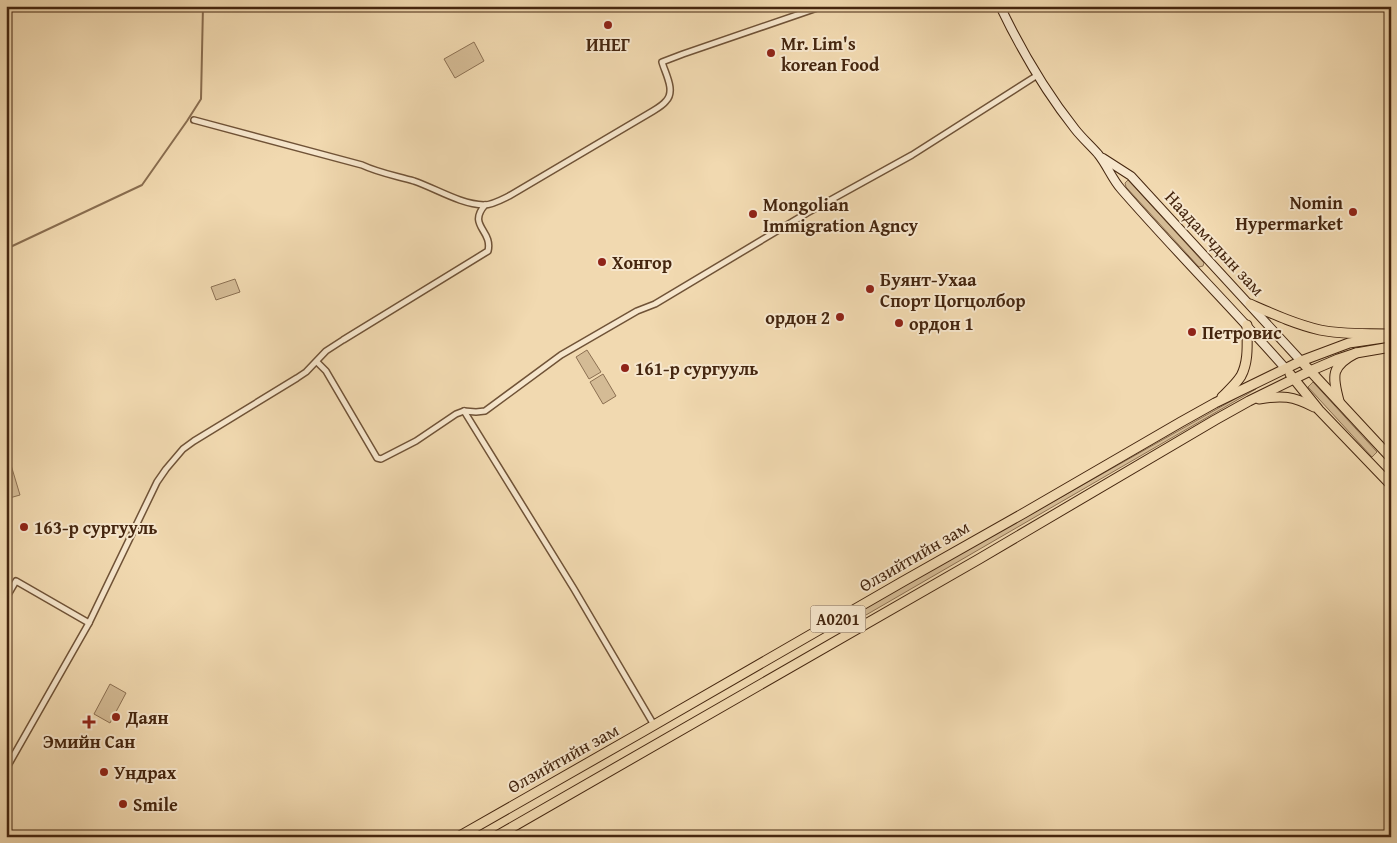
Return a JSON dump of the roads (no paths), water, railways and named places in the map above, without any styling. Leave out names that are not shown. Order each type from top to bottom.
[{"type":"main road","name":"Наадамчдын зам","points":[[1000,6],[1036,76],[1077,131],[1099,155],[1119,187],[1285,368]]},
{"type":"main road","name":"Наадамчдын зам","points":[[1099,155],[1131,176],[1301,361]]},
{"type":"main road","points":[[1195,270],[1204,267],[1208,260]]},
{"type":"main road","points":[[1203,279],[1206,270],[1214,267]]},
{"type":"main road","points":[[1250,304],[1283,319],[1321,330],[1391,336]]},
{"type":"main road","points":[[1219,401],[1240,378],[1245,366],[1247,325]]},
{"type":"main road","name":"Өлзийтийн зам","points":[[458,837],[1219,401],[1285,368],[1348,343],[1391,336]]},
{"type":"main road","name":"Өлзийтийн зам","points":[[495,837],[979,559],[1249,401],[1293,378],[1338,358],[1391,347]]},
{"type":"main road","points":[[1340,404],[1335,385],[1335,375],[1343,360],[1356,353]]},
{"type":"main road","points":[[1301,361],[1391,458]]},
{"type":"main road","points":[[1285,368],[1319,410],[1391,484]]},
{"type":"main road","points":[[1249,401],[1276,396],[1288,396],[1301,400],[1319,410]]},
{"type":"main road","points":[[1370,463],[1383,450]]},
{"type":"main road","points":[[550,785],[559,800]]},
{"type":"street","points":[[194,120],[362,166],[415,182],[463,201],[485,205],[492,204],[509,196],[654,111],[667,100],[670,94],[670,86],[662,62],[823,6]]},
{"type":"street","points":[[317,362],[326,371],[377,458],[381,459],[464,411],[485,411],[561,355],[637,311],[655,304],[807,213],[912,155],[1036,76]]},
{"type":"street","points":[[6,769],[89,623],[157,482],[174,458],[194,441],[297,378],[317,362],[326,351],[488,251],[488,238],[478,222],[479,213],[485,205]]},
{"type":"street","points":[[464,411],[574,589],[654,726]]},
{"type":"street","points":[[6,598],[16,581],[89,623]]},
{"type":"waterway","points":[[6,249],[142,185],[201,99],[203,6]]},
{"type":"place","name":"ИНЕГ","points":[[608,25]]},
{"type":"place","name":"Mr. Lim's korean Food","points":[[771,53]]},
{"type":"place","name":"Nomin Hypermarket","points":[[1353,212]]},
{"type":"place","name":"Mongolian Immigration Agncy","points":[[753,214]]},
{"type":"place","name":"Хонгор","points":[[602,262]]},
{"type":"place","name":"Буянт-Ухаа Спорт Цогцолбор","points":[[870,289]]},
{"type":"place","name":"ордон 2","points":[[840,317]]},
{"type":"place","name":"ордон 1","points":[[899,323]]},
{"type":"place","name":"Петровис","points":[[1192,332]]},
{"type":"place","name":"161-р сургууль","points":[[625,368]]},
{"type":"place","name":"163-р сургууль","points":[[24,527]]},
{"type":"place","name":"Даян","points":[[116,717]]},
{"type":"place","name":"Эмийн Сан","points":[[89,722]]},
{"type":"place","name":"Ундрах","points":[[104,772]]},
{"type":"place","name":"Smile","points":[[123,804]]}]
